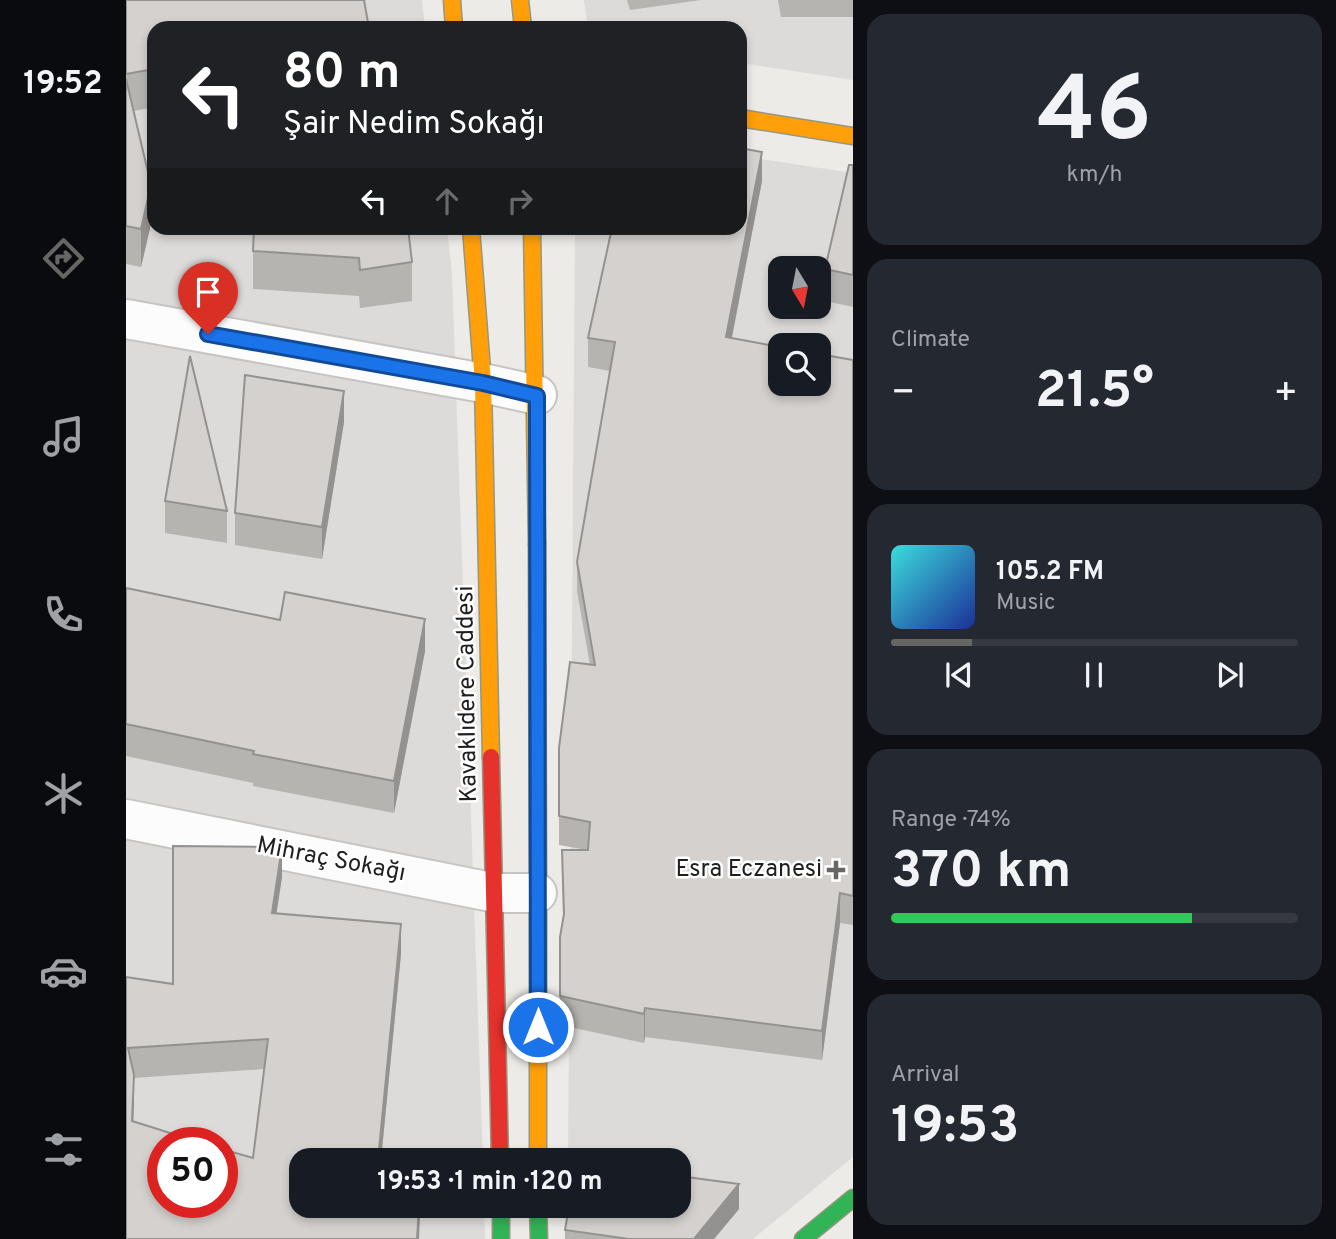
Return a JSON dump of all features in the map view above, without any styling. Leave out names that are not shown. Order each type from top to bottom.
[{"type":"main road","points":[[452,0],[454,21]]},
{"type":"main road","points":[[520,0],[522,21]]},
{"type":"main road","points":[[747,119],[853,136]]},
{"type":"main road","name":"Kavaklıdere Caddesi","points":[[472,235],[483,383],[500,1148]]},
{"type":"main road","points":[[532,235],[537,396],[538,1148]]},
{"type":"main road","points":[[803,1239],[853,1198]]},
{"type":"main road","points":[[501,1218],[501,1239]]},
{"type":"main road","points":[[538,1218],[538,1239]]},
{"type":"street","points":[[126,319],[483,383],[537,396]]},
{"type":"street","name":"Mihraç Sokağı","points":[[126,819],[496,893],[537,893]]},
{"type":"shaded area","points":[[126,0],[422,0],[424,21],[147,21],[147,235],[448,235],[452,274],[483,1148],[289,1148],[289,1218],[484,1218],[485,1239],[126,1239]]},
{"type":"shaded area","points":[[584,0],[853,0],[853,80],[747,64],[747,21],[587,21]]},
{"type":"shaded area","points":[[747,157],[853,173],[853,1157],[753,1239],[567,1239],[568,1218],[691,1218],[691,1148],[568,1148],[575,235],[747,235]]},
{"type":"building","points":[[126,0],[364,0],[368,21],[147,21],[147,70],[126,74]]},
{"type":"building","points":[[126,79],[147,168],[147,203],[141,229],[126,226]]},
{"type":"building","points":[[747,149],[762,152],[747,229]]},
{"type":"building","points":[[849,165],[853,165],[853,275],[831,270],[831,256],[828,256]]},
{"type":"building","points":[[254,235],[409,235],[412,262],[360,270],[359,258],[253,251]]},
{"type":"building","points":[[610,235],[746,235],[726,337],[768,345],[768,396],[831,396],[831,356],[853,360],[853,896],[840,893],[822,1031],[645,1008],[644,1014],[560,996],[560,937],[564,914],[562,850],[588,850],[590,822],[559,816],[559,748],[570,662],[595,665],[577,562],[615,342],[588,338]]},
{"type":"building","points":[[190,356],[227,511],[165,501]]},
{"type":"building","points":[[245,375],[344,391],[322,527],[235,513]]},
{"type":"building","points":[[126,588],[280,620],[285,592],[425,619],[394,781],[253,754],[254,751],[126,724]]},
{"type":"building","points":[[173,846],[282,847],[272,913],[401,924],[379,1148],[289,1148],[289,1218],[418,1218],[417,1239],[126,1239],[126,977],[173,984]]},
{"type":"building","points":[[691,1178],[739,1184],[694,1239],[629,1239],[565,1230],[567,1218],[691,1218]]},
{"type":"traffic: fast","points":[[537,544],[538,897]]},
{"type":"traffic: fast","points":[[803,1239],[853,1198]]},
{"type":"traffic: fast","points":[[501,1218],[501,1239]]},
{"type":"traffic: fast","points":[[538,1218],[539,1239]]},
{"type":"traffic: slow","points":[[452,0],[454,21]]},
{"type":"traffic: slow","points":[[520,0],[522,21]]},
{"type":"traffic: slow","points":[[747,119],[853,136]]},
{"type":"traffic: slow","points":[[472,235],[483,383],[491,757]]},
{"type":"traffic: slow","points":[[532,235],[537,544]]},
{"type":"traffic: slow","points":[[538,897],[538,1148]]},
{"type":"traffic: jam","points":[[491,757],[500,1148]]},
{"type":"place","name":"Esra Eczanesi","points":[[836,870]]},
{"type":"route","points":[[208,334],[483,383],[537,396],[538,1027]]}]
